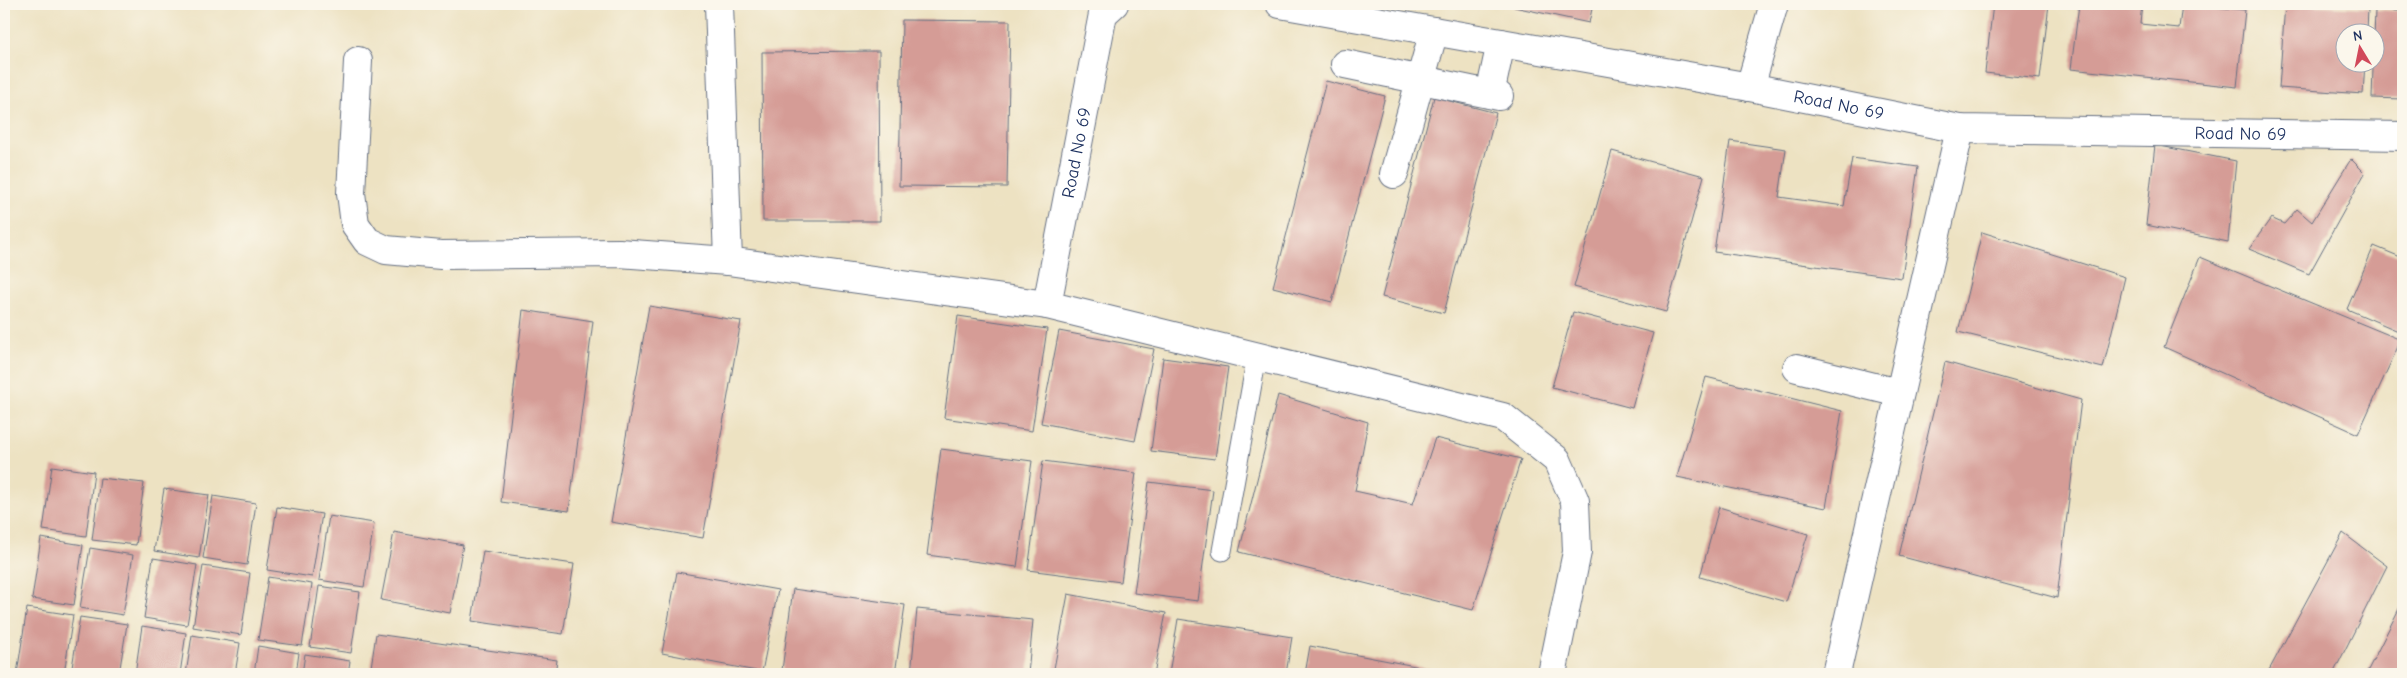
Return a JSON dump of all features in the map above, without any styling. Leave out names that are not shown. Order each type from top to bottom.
[{"type":"street","points":[[719,4],[728,261]]},
{"type":"street","name":"Road No 69","points":[[1047,305],[1103,14],[1114,4]]},
{"type":"street","name":"Road No 69","points":[[1280,4],[1750,87],[1960,129],[2403,136]]},
{"type":"street","points":[[1750,87],[1774,4]]},
{"type":"street","points":[[1394,174],[1434,31]]},
{"type":"street","points":[[1345,64],[1494,95],[1501,43]]},
{"type":"street","points":[[358,60],[351,193],[355,224],[367,241],[386,250],[442,255],[619,253],[728,261],[1047,305],[1503,416],[1557,460],[1575,500],[1577,552],[1552,674]]},
{"type":"street","points":[[1836,674],[1960,129]]},
{"type":"street","points":[[1797,368],[1899,393]]},
{"type":"lane","points":[[1222,551],[1257,356]]},
{"type":"building","points":[[1515,4],[1593,4],[1589,23],[1514,7]]},
{"type":"building","points":[[1993,4],[2049,4],[2040,79],[1985,73]]},
{"type":"building","points":[[2079,4],[2142,4],[2140,24],[2179,28],[2182,4],[2245,10],[2237,87],[2071,69]]},
{"type":"building","points":[[2285,4],[2368,8],[2367,22],[2334,22],[2334,72],[2364,72],[2363,94],[2279,88]]},
{"type":"building","points":[[2375,10],[2403,11],[2403,99],[2372,98],[2373,72],[2384,72],[2384,22],[2375,22]]},
{"type":"building","points":[[902,20],[1010,21],[1007,187],[899,186]]},
{"type":"building","points":[[879,51],[880,221],[763,221],[762,52]]},
{"type":"building","points":[[1326,81],[1385,96],[1332,302],[1273,287]]},
{"type":"building","points":[[1434,97],[1496,113],[1444,313],[1382,297]]},
{"type":"building","points":[[1730,141],[1786,149],[1779,197],[1844,206],[1852,158],[1918,167],[1902,278],[1714,252]]},
{"type":"building","points":[[2155,145],[2236,161],[2228,242],[2146,225]]},
{"type":"building","points":[[1612,151],[1704,176],[1666,312],[1574,287]]},
{"type":"building","points":[[2351,159],[2365,173],[2309,274],[2249,249],[2271,218],[2284,224],[2297,209],[2312,222]]},
{"type":"building","points":[[1982,232],[2125,277],[2103,368],[1958,332]]},
{"type":"building","points":[[2374,246],[2403,258],[2403,333],[2347,309]]},
{"type":"building","points":[[2200,257],[2401,340],[2358,434],[2164,347]]},
{"type":"building","points":[[649,306],[741,321],[703,538],[611,522]]},
{"type":"building","points":[[523,310],[593,321],[569,511],[501,502]]},
{"type":"building","points":[[1573,312],[1653,333],[1632,408],[1552,387]]},
{"type":"building","points":[[958,316],[1047,329],[1032,431],[944,418]]},
{"type":"building","points":[[1059,331],[1154,349],[1135,441],[1041,423]]},
{"type":"building","points":[[1163,358],[1228,367],[1215,459],[1151,451]]},
{"type":"building","points":[[1945,362],[2081,400],[2057,598],[1899,556]]},
{"type":"building","points":[[1706,377],[1842,411],[1826,508],[1677,477]]},
{"type":"building","points":[[1278,395],[1368,422],[1355,491],[1413,504],[1435,438],[1521,459],[1473,610],[1239,552]]},
{"type":"building","points":[[941,449],[1032,461],[1017,567],[927,555]]},
{"type":"building","points":[[1043,461],[1136,473],[1121,582],[1028,570]]},
{"type":"building","points":[[52,466],[94,472],[86,536],[43,530]]},
{"type":"building","points":[[100,478],[144,483],[136,545],[92,540]]},
{"type":"building","points":[[1149,482],[1213,490],[1198,601],[1134,593]]},
{"type":"building","points":[[164,489],[209,495],[199,558],[154,551]]},
{"type":"building","points":[[213,496],[256,503],[247,565],[203,558]]},
{"type":"building","points":[[277,507],[322,514],[312,577],[267,570]]},
{"type":"building","points":[[1719,507],[1808,534],[1786,602],[1700,577]]},
{"type":"building","points":[[329,516],[374,523],[364,587],[319,580]]},
{"type":"building","points":[[394,532],[463,545],[450,613],[381,600]]},
{"type":"building","points":[[2343,533],[2387,566],[2333,674],[2267,674]]},
{"type":"building","points":[[41,538],[83,545],[74,605],[32,599]]},
{"type":"building","points":[[90,548],[133,555],[123,615],[80,608]]},
{"type":"building","points":[[483,551],[574,564],[563,634],[472,621]]},
{"type":"building","points":[[153,558],[197,565],[187,625],[144,618]]},
{"type":"building","points":[[203,566],[250,573],[241,635],[193,627]]},
{"type":"building","points":[[677,572],[778,590],[762,672],[662,653]]},
{"type":"building","points":[[268,577],[312,584],[302,646],[258,640]]},
{"type":"building","points":[[319,586],[360,592],[351,653],[310,647]]},
{"type":"building","points":[[793,589],[905,605],[895,674],[809,674],[782,670]]},
{"type":"building","points":[[1068,594],[1166,613],[1154,674],[1053,674]]},
{"type":"building","points":[[2403,601],[2403,674],[2366,674]]},
{"type":"building","points":[[27,608],[73,615],[64,674],[17,674]]},
{"type":"building","points":[[917,609],[1033,620],[1028,674],[911,674]]},
{"type":"building","points":[[80,617],[127,624],[119,674],[71,674]]},
{"type":"building","points":[[1178,619],[1292,637],[1286,674],[1169,674]]},
{"type":"building","points":[[142,626],[186,633],[180,674],[135,674]]},
{"type":"building","points":[[376,634],[557,660],[555,674],[370,674]]},
{"type":"building","points":[[192,635],[240,643],[235,674],[186,674]]},
{"type":"building","points":[[258,646],[299,653],[296,674],[254,674]]},
{"type":"building","points":[[1310,646],[1436,670],[1435,674],[1305,674]]},
{"type":"building","points":[[305,654],[350,661],[348,674],[302,674]]}]
